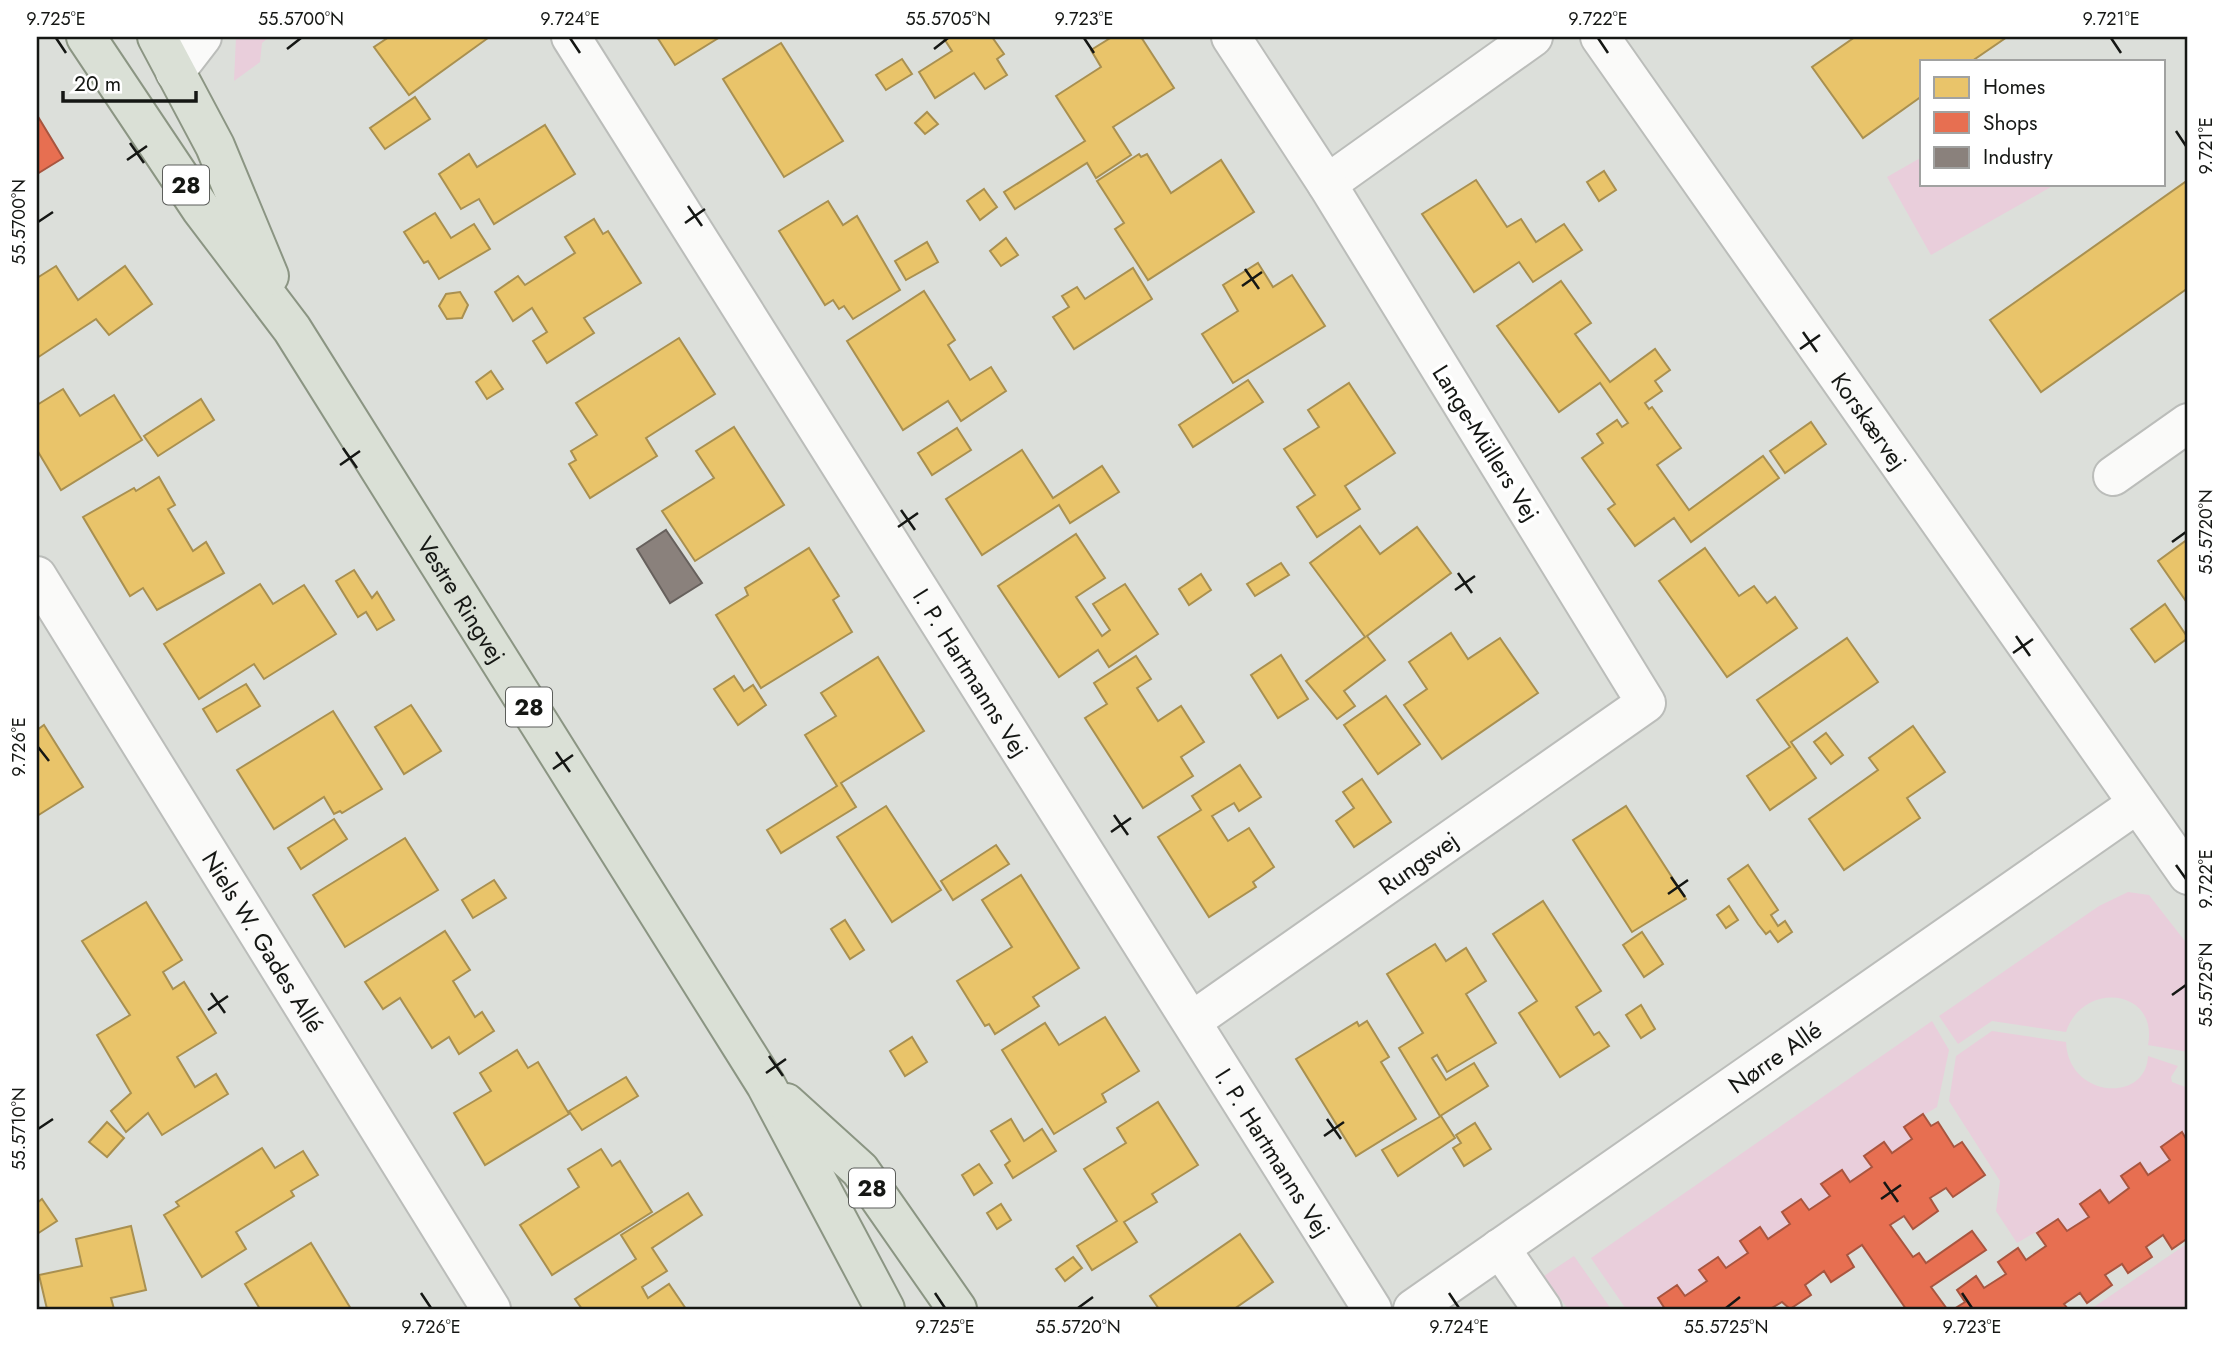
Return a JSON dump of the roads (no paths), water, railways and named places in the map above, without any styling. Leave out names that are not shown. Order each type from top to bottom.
[{"type":"main road","name":"Vestre Ringvej","points":[[86,37],[201,209],[292,330],[766,1085],[885,1309]]},
{"type":"main road","points":[[135,37],[215,146]]},
{"type":"main road","name":"Vestre Ringvej","points":[[157,37],[215,146],[292,330]]},
{"type":"main road","name":"Vestre Ringvej","points":[[766,1085],[860,1170],[957,1309]]},
{"type":"main road","points":[[766,1085],[915,1309]]},
{"type":"street","points":[[175,72],[202,37]]},
{"type":"street","name":"I. P. Hartmanns Vej","points":[[571,37],[1372,1309]]},
{"type":"street","name":"Lange-Müllers Vej","points":[[1231,37],[1327,184],[1646,702]]},
{"type":"street","points":[[1327,184],[1533,37]]},
{"type":"street","name":"Korskærvej","points":[[1601,37],[2188,875]]},
{"type":"street","points":[[2113,476],[2188,424]]},
{"type":"street","name":"Niels W. Gades Allé","points":[[37,576],[491,1309]]},
{"type":"street","name":"Rungsvej","points":[[1192,1021],[1646,702]]},
{"type":"street","name":"Nørre Allé","points":[[1413,1309],[2137,804]]},
{"type":"street","points":[[1500,1248],[1542,1309]]}]
